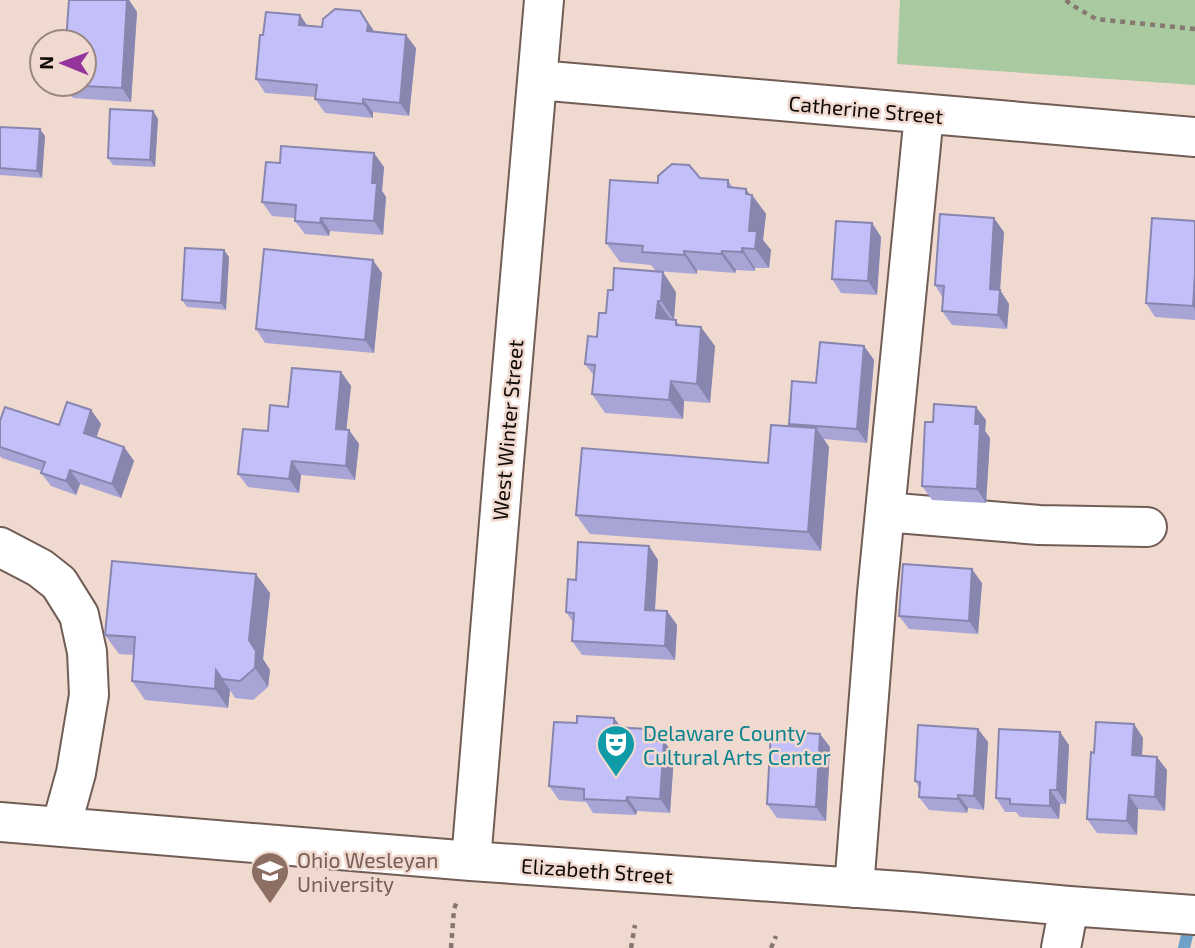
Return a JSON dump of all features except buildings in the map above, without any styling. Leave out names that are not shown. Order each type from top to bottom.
[{"type":"street","name":"West Winter Street","points":[[471,861],[544,0]]},
{"type":"street","name":"Catherine Street","points":[[538,80],[1195,137]]},
{"type":"street","points":[[854,888],[885,512],[924,114]]},
{"type":"street","points":[[885,512],[1039,525],[1147,527]]},
{"type":"street","points":[[0,547],[40,568],[59,583],[79,615],[82,628],[87,652],[89,695],[76,773],[61,827]]},
{"type":"street","name":"Elizabeth Street","points":[[0,822],[471,861],[1195,915]]},
{"type":"street","points":[[1061,948],[1069,906]]},
{"type":"path","points":[[1066,0],[1096,19],[1195,29]]},
{"type":"path","points":[[631,948],[635,925]]},
{"type":"path","points":[[771,948],[776,936]]},
{"type":"green space","points":[[900,0],[1195,0],[1195,85],[897,64]]},
{"type":"waterway","points":[[1184,948],[1191,918]]},
{"type":"place","name":"Delaware County Cultural Arts Center","points":[[616,778]]},
{"type":"place","name":"Ohio Wesleyan University","points":[[270,905]]}]
